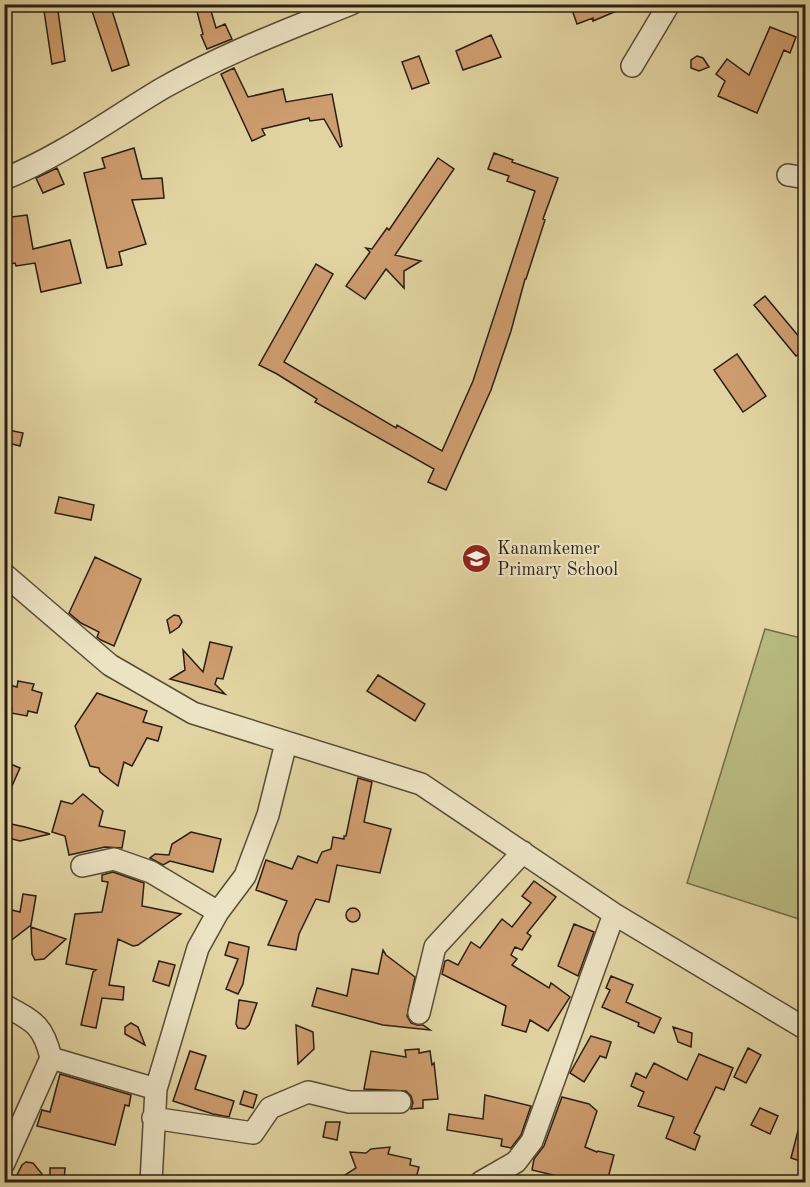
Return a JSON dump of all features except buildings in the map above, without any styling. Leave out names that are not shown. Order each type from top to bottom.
[{"type":"street","points":[[4,179],[64,150],[212,61],[351,4]]},
{"type":"street","points":[[632,66],[669,4]]},
{"type":"street","points":[[4,574],[110,665],[193,713],[421,784],[614,914],[806,1029]]},
{"type":"street","points":[[151,1182],[156,1089],[198,948],[218,912],[245,876],[268,815],[286,743]]},
{"type":"street","points":[[419,1012],[435,947],[523,852]]},
{"type":"street","points":[[82,866],[114,859],[151,872],[218,912]]},
{"type":"street","points":[[481,1182],[516,1162],[532,1141],[614,914]]},
{"type":"street","points":[[4,1005],[32,1020],[46,1038],[51,1058],[4,1163]]},
{"type":"street","points":[[51,1058],[156,1089]]},
{"type":"street","points":[[153,1118],[253,1133],[270,1108],[308,1092],[350,1102],[400,1102]]},
{"type":"green space","points":[[765,629],[805,639],[805,921],[687,883]]},
{"type":"place","name":"Kanamkemer Primary School","points":[[476,559]]}]
